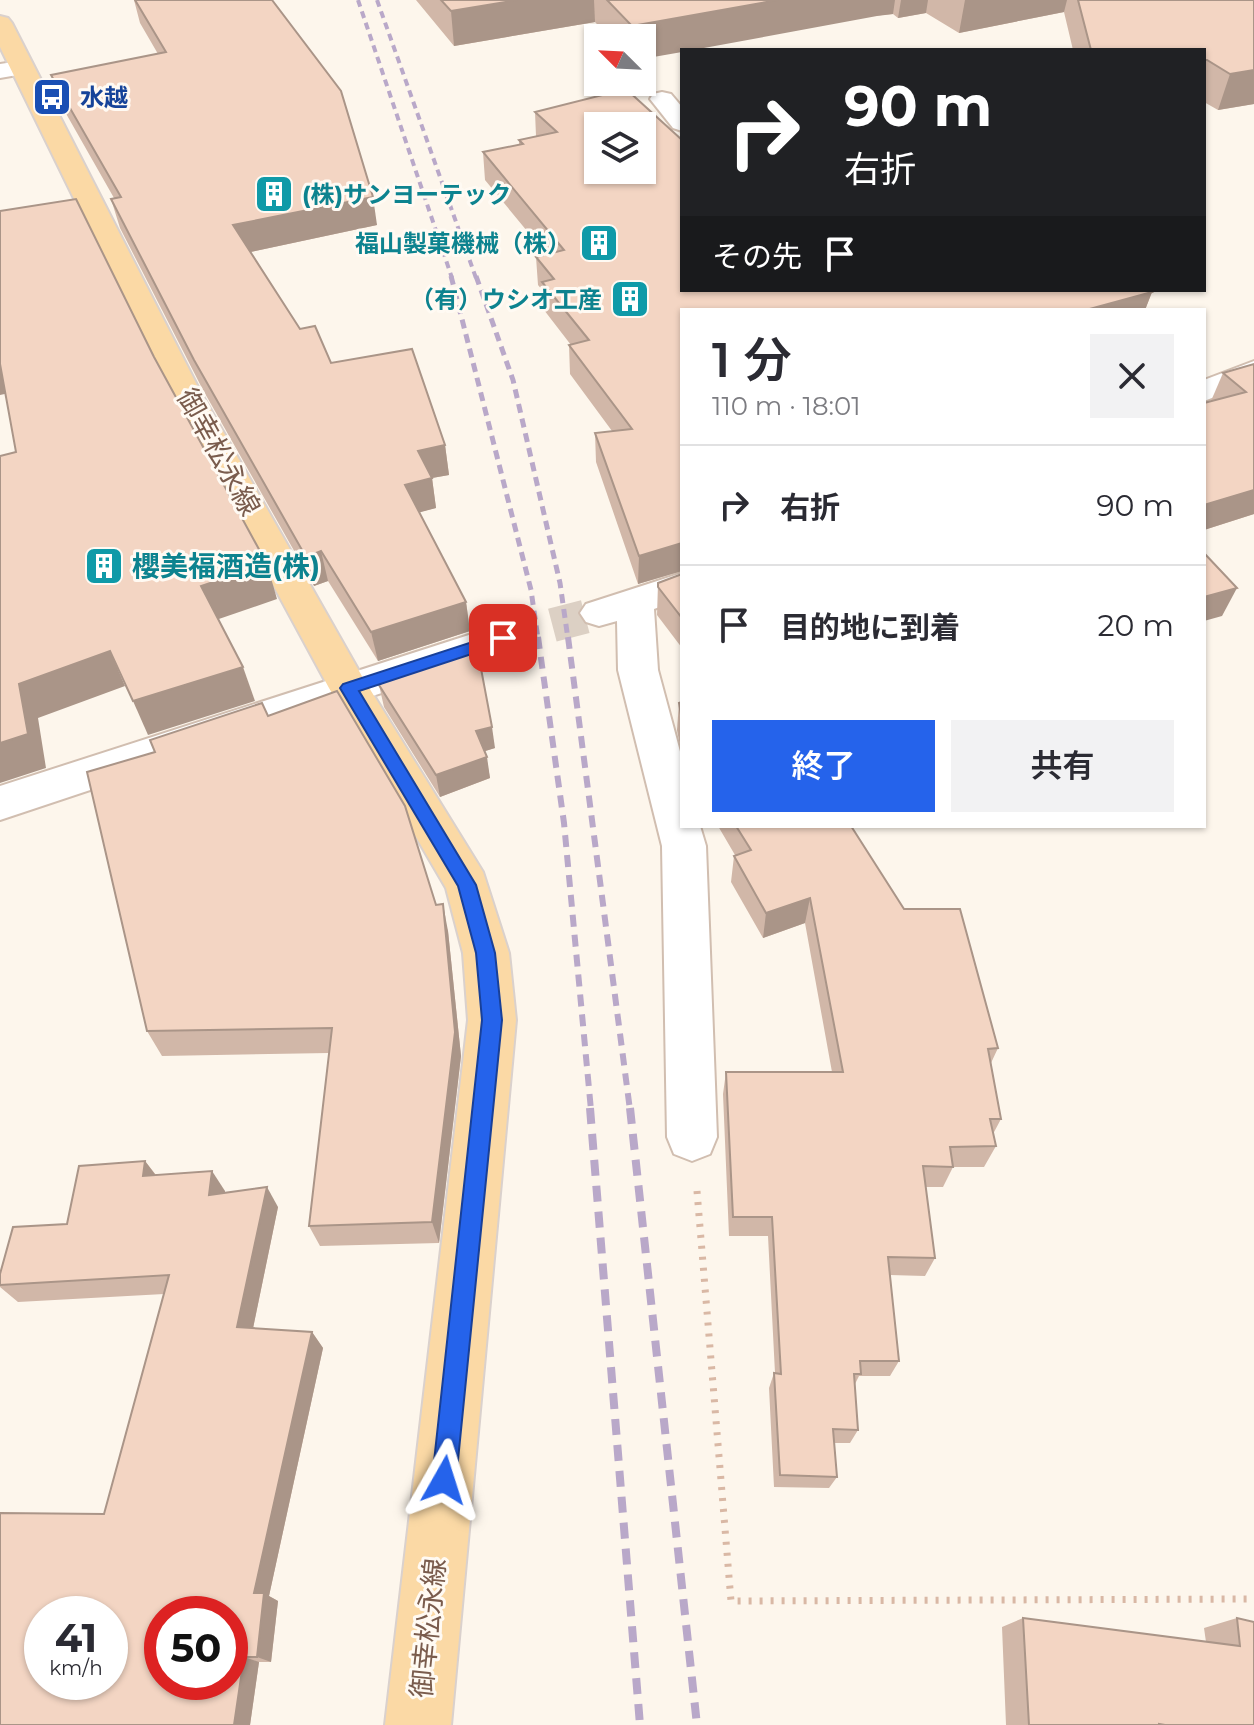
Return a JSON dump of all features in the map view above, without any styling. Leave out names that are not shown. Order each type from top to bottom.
[{"type":"main road","name":"御幸松永線","points":[[0,23],[10,70],[349,688],[467,885],[486,953],[492,1020],[418,1725]]},
{"type":"street","points":[[662,99],[680,121]]},
{"type":"street","points":[[1206,390],[1254,371]]},
{"type":"street","points":[[680,587],[617,608],[638,670],[684,846],[692,1137]]},
{"type":"street","points":[[0,803],[503,638]]},
{"type":"path","points":[[692,1137],[731,1601],[1254,1599]]},
{"type":"building","points":[[135,0],[272,0],[341,91],[373,197],[233,225],[300,329],[315,326],[331,363],[412,349],[445,445],[418,451],[432,478],[405,485],[466,602],[371,632],[321,551],[306,557],[194,360],[111,199],[121,197],[51,75],[166,52]]},
{"type":"building","points":[[441,0],[517,0],[451,11]]},
{"type":"building","points":[[607,0],[778,0],[643,24],[630,24]]},
{"type":"building","points":[[1078,0],[1254,0],[1254,70],[1230,74],[1206,60],[1206,48],[1090,48]]},
{"type":"building","points":[[598,96],[634,96],[651,112],[584,112],[584,184],[656,184],[656,116],[680,138],[680,292],[1152,292],[1093,308],[680,308],[680,544],[639,556],[595,433],[632,429],[569,345],[589,340],[542,282],[554,279],[536,257],[564,250],[483,152],[523,144],[519,140],[557,132],[535,112]]},
{"type":"building","points":[[76,199],[154,357],[267,564],[201,586],[243,667],[133,701],[110,651],[19,684],[28,734],[0,743],[0,456],[16,452],[0,364],[0,211]]},
{"type":"building","points":[[1254,364],[1254,490],[1206,504],[1206,402],[1246,392],[1223,373]]},
{"type":"building","points":[[1206,555],[1237,588],[1206,596]]},
{"type":"building","points":[[680,575],[680,615],[658,587],[658,583]]},
{"type":"building","points":[[476,642],[492,727],[476,731],[487,757],[436,775],[379,685],[395,675],[392,669]]},
{"type":"building","points":[[337,691],[405,806],[436,905],[443,904],[455,1032],[432,1222],[309,1226],[332,1028],[147,1031],[87,772],[155,752],[150,740],[262,703],[268,716]]},
{"type":"building","points":[[737,828],[852,828],[904,909],[960,909],[998,1048],[988,1049],[1001,1119],[990,1119],[996,1146],[950,1147],[953,1167],[923,1166],[935,1258],[888,1257],[899,1361],[860,1361],[861,1374],[854,1374],[858,1430],[833,1429],[837,1477],[780,1475],[774,1373],[781,1374],[772,1217],[733,1217],[726,1072],[843,1072],[810,898],[766,913],[734,856],[751,850]]},
{"type":"building","points":[[145,1161],[143,1176],[212,1171],[209,1195],[267,1187],[237,1327],[312,1332],[254,1593],[264,1593],[257,1657],[248,1657],[248,1596],[144,1596],[144,1700],[238,1700],[234,1725],[0,1725],[0,1513],[104,1514],[169,1275],[0,1285],[0,1274],[13,1227],[67,1224],[79,1166]]},
{"type":"building","points":[[1023,1618],[1240,1646],[1237,1618],[1254,1622],[1254,1725],[1029,1725]]},
{"type":"tunnel","points":[[508,637],[503,638],[599,613]]},
{"type":"railway","points":[[358,0],[452,278]]},
{"type":"railway","points":[[377,0],[476,278]]},
{"type":"railway","points":[[451,276],[531,590],[538,639]]},
{"type":"railway","points":[[476,276],[513,380],[560,583],[568,639]]},
{"type":"railway","points":[[538,637],[564,823],[591,1110]]},
{"type":"railway","points":[[568,637],[630,1110]]},
{"type":"railway","points":[[590,1108],[640,1725]]},
{"type":"railway","points":[[630,1108],[697,1725]]},
{"type":"place","name":"水越","points":[[52,97]]},
{"type":"place","name":"(株)サンヨーテック","points":[[274,194]]},
{"type":"place","name":"福山製菓機械（株）","points":[[599,243]]},
{"type":"place","name":"（有）ウシオ工産","points":[[630,299]]},
{"type":"place","name":"櫻美福酒造(株)","points":[[104,566]]},
{"type":"route","points":[[444,1480],[492,1020],[486,953],[467,885],[349,688],[503,638]]}]
